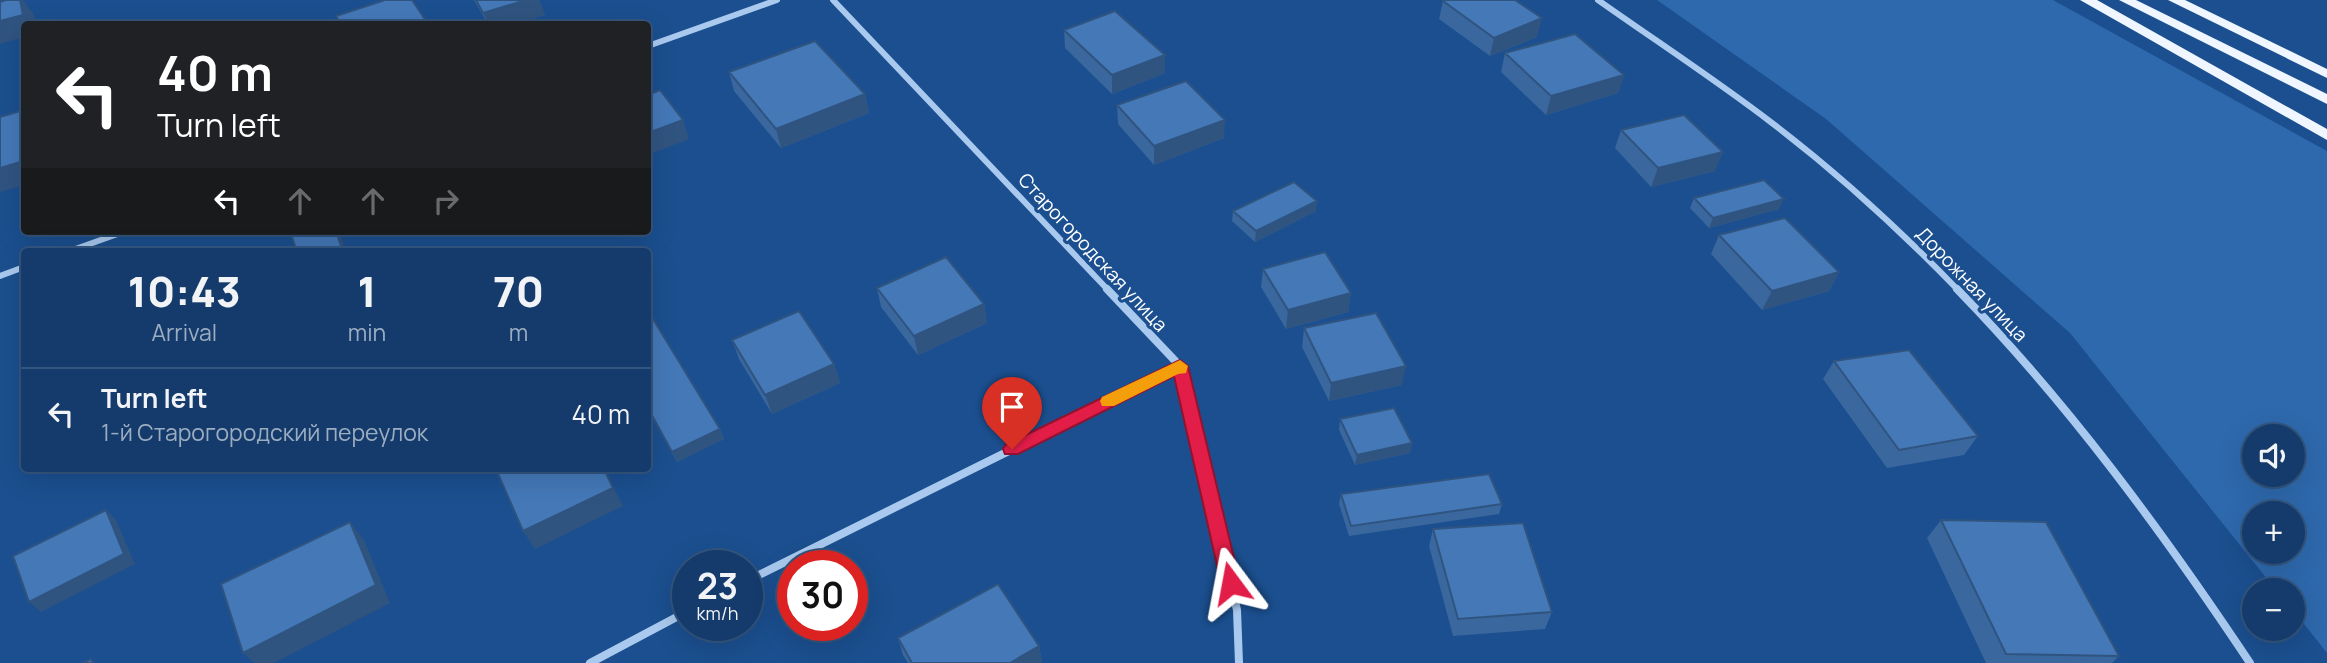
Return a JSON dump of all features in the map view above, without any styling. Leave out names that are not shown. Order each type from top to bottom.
[{"type":"main road","points":[[2087,0],[2327,135]]},
{"type":"main road","points":[[2126,0],[2327,100]]},
{"type":"main road","points":[[2175,0],[2327,74]]},
{"type":"street","points":[[651,45],[777,0]]},
{"type":"street","name":"Старогородская улица","points":[[833,0],[1180,366]]},
{"type":"street","name":"Дорожная улица","points":[[1598,0],[1796,142],[1907,239],[2041,378],[2197,581],[2250,663]]},
{"type":"street","points":[[78,248],[115,235]]},
{"type":"street","points":[[0,276],[21,268]]},
{"type":"street","points":[[763,573],[1180,366],[1237,610],[1239,663]]},
{"type":"street","points":[[590,663],[672,619]]},
{"type":"shaded area","points":[[1657,0],[2053,0],[2327,151],[2327,653],[2305,625],[2305,578],[2266,578],[2255,564],[2305,564],[2305,501],[2242,501],[2242,548],[2070,333],[1826,119]]},
{"type":"building","points":[[20,0],[23,15],[0,21],[0,2]]},
{"type":"building","points":[[385,0],[412,0],[426,21],[339,21],[336,16]]},
{"type":"building","points":[[476,0],[526,0],[483,13]]},
{"type":"building","points":[[1444,0],[1515,0],[1542,18],[1494,38]]},
{"type":"building","points":[[1115,11],[1165,55],[1112,75],[1064,30]]},
{"type":"building","points":[[1575,34],[1624,75],[1551,96],[1505,53]]},
{"type":"building","points":[[815,41],[865,94],[776,129],[729,72]]},
{"type":"building","points":[[1186,81],[1225,120],[1154,146],[1117,105]]},
{"type":"building","points":[[660,90],[683,120],[651,132],[651,94]]},
{"type":"building","points":[[21,111],[21,162],[0,168],[0,117]]},
{"type":"building","points":[[1684,115],[1723,152],[1658,168],[1621,130]]},
{"type":"building","points":[[1764,180],[1784,199],[1713,218],[1694,198]]},
{"type":"building","points":[[1294,182],[1317,201],[1256,231],[1233,211]]},
{"type":"building","points":[[1785,218],[1839,272],[1772,291],[1719,235]]},
{"type":"building","points":[[291,235],[337,235],[342,248],[296,248]]},
{"type":"building","points":[[1325,252],[1351,293],[1288,310],[1263,269]]},
{"type":"building","points":[[946,257],[984,304],[914,336],[877,288]]},
{"type":"building","points":[[799,311],[834,364],[765,395],[732,340]]},
{"type":"building","points":[[1376,313],[1406,366],[1331,383],[1304,328]]},
{"type":"building","points":[[651,316],[720,429],[672,452],[651,414]]},
{"type":"building","points":[[1909,350],[1978,436],[1899,450],[1834,361]]},
{"type":"building","points":[[1394,408],[1412,443],[1357,455],[1340,419]]},
{"type":"building","points":[[497,472],[605,472],[613,488],[523,531]]},
{"type":"building","points":[[1489,474],[1502,504],[1351,526],[1341,494]]},
{"type":"building","points":[[106,510],[124,554],[29,602],[13,556]]},
{"type":"building","points":[[1941,520],[2046,522],[2119,656],[2006,654]]},
{"type":"building","points":[[350,522],[376,585],[243,653],[221,584]]},
{"type":"building","points":[[1523,523],[1552,612],[1458,619],[1433,529]]},
{"type":"building","points":[[998,584],[1039,646],[1010,663],[912,663],[898,638]]},
{"type":"slow traffic","points":[[1108,401],[1180,368]]},
{"type":"route","points":[[1012,449],[1180,366],[1231,583]]}]
